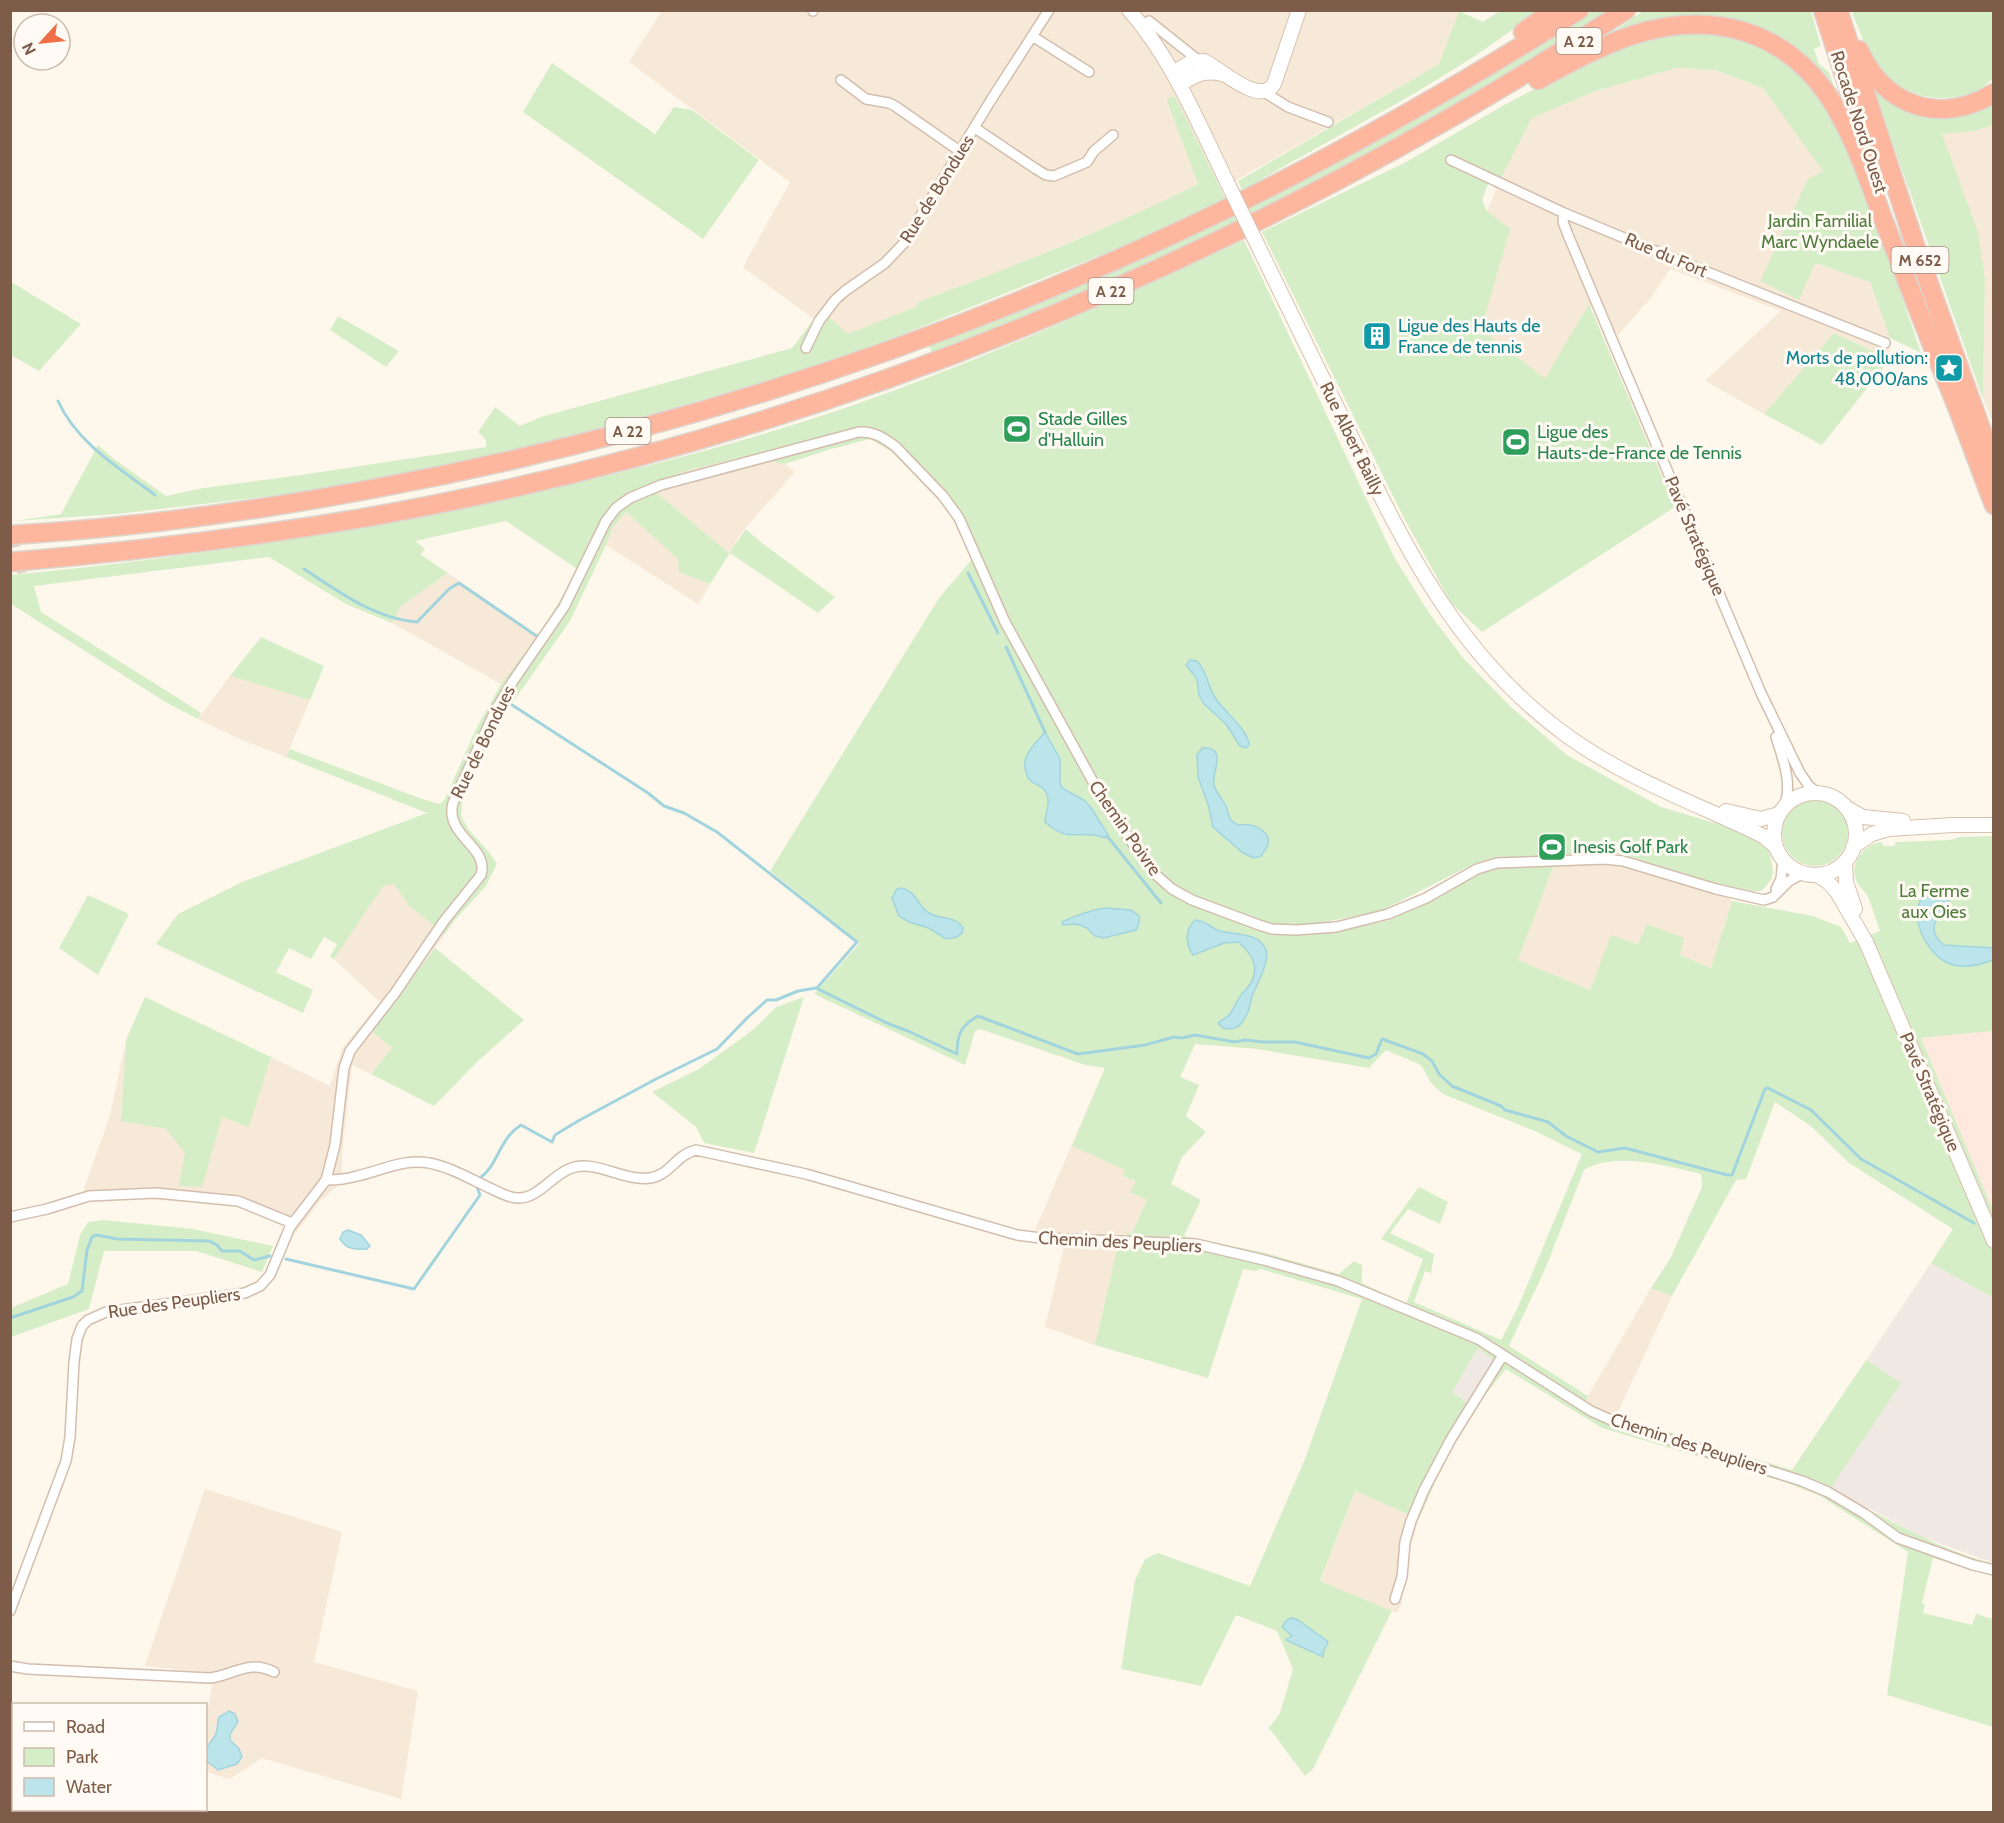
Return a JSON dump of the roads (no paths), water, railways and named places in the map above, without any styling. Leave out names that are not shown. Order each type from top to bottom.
[{"type":"highway","points":[[1430,101],[1458,77],[1554,10]]},
{"type":"highway","name":"A 22","points":[[10,535],[182,519],[380,488],[565,448],[672,420],[771,390],[934,334],[1094,270],[1246,199],[1430,101],[1579,10]]},
{"type":"highway","name":"A 22","points":[[10,562],[168,547],[359,519],[524,485],[692,442],[871,385],[992,340],[1150,274],[1286,209],[1397,150],[1473,106],[1626,10]]},
{"type":"highway","name":"Rocade Nord Ouest","points":[[1823,10],[1890,218],[1994,505]]},
{"type":"highway","name":"Rocade Nord Ouest","points":[[1838,10],[1914,245],[1994,465]]},
{"type":"highway","points":[[1846,10],[1861,53],[1871,71],[1888,90],[1902,99],[1924,108],[1949,109],[1973,104],[1994,93]]},
{"type":"highway","points":[[1286,209],[1377,167],[1567,64],[1612,43],[1649,31],[1684,25],[1716,26],[1747,32],[1779,47],[1803,66],[1827,94],[1846,128],[1863,163],[1930,343],[1960,414]]},
{"type":"main road","name":"Rue Albert Bailly","points":[[1129,10],[1158,49],[1176,79],[1394,522],[1419,569],[1456,625],[1499,676],[1547,720],[1598,757],[1623,771],[1763,836],[1780,853]]},
{"type":"main road","points":[[1176,79],[1198,60],[1207,62],[1222,74],[1253,90],[1269,91],[1274,84],[1299,10]]},
{"type":"main road","points":[[1176,79],[1211,71],[1222,74]]},
{"type":"main road","name":"Rue Albert Bailly","points":[[1667,791],[1746,816],[1765,819],[1781,810]]},
{"type":"main road","points":[[1845,806],[1852,815],[1856,837],[1845,862],[1832,871],[1810,874],[1792,868],[1780,853],[1774,833],[1781,810],[1802,795],[1818,793],[1833,797],[1857,814],[1869,818],[1953,825]]},
{"type":"main road","points":[[1853,847],[1872,834],[1885,830],[1953,825],[1994,825]]},
{"type":"main road","name":"Pavé Stratégique","points":[[1845,862],[1846,882],[1866,942],[1994,1241]]},
{"type":"main road","name":"Pavé Stratégique","points":[[1810,874],[1828,882],[1837,892],[1866,942]]},
{"type":"street","name":"Rue de Bondues","points":[[806,348],[824,314],[835,300],[885,264],[904,243],[1049,10]]},
{"type":"street","points":[[1149,21],[1198,60]]},
{"type":"street","points":[[1032,36],[1089,72]]},
{"type":"street","points":[[1080,66],[1085,57]]},
{"type":"street","points":[[841,80],[866,99],[895,106],[961,152]]},
{"type":"street","points":[[1264,92],[1288,107],[1328,122]]},
{"type":"street","points":[[975,128],[1036,169],[1046,175],[1054,176],[1087,162],[1094,151],[1113,135]]},
{"type":"street","name":"Rue du Fort","points":[[1451,160],[1564,213],[1885,343]]},
{"type":"street","name":"Pavé Stratégique","points":[[1564,213],[1563,222],[1568,235],[1761,693],[1797,768],[1809,786],[1818,793]]},
{"type":"street","name":"Rue de Bondues","points":[[326,1180],[335,1145],[343,1075],[350,1051],[395,993],[444,921],[483,870],[482,861],[459,832],[452,819],[452,807],[457,792],[495,711],[564,607],[612,511],[625,500],[661,485],[854,433],[872,432]]},
{"type":"street","name":"Chemin Poivre","points":[[872,432],[896,447],[943,496],[959,518],[1005,622],[1098,792],[1149,867],[1166,885],[1184,896],[1266,927],[1287,930],[1314,929],[1350,924],[1388,914],[1426,898],[1488,864],[1605,859],[1638,864],[1707,887],[1760,900]]},
{"type":"street","name":"Pavé Stratégique","points":[[1761,693],[1785,766],[1788,794],[1781,810]]},
{"type":"street","points":[[1760,900],[1768,897],[1778,886],[1782,873],[1780,853]]},
{"type":"street","points":[[1760,900],[1773,897],[1790,881],[1810,874]]},
{"type":"street","name":"Chemin des Peupliers","points":[[326,1180],[354,1177],[408,1163],[426,1162],[445,1167],[506,1196],[520,1198],[530,1196],[562,1172],[577,1166],[648,1179],[661,1174],[687,1153],[696,1150],[806,1174],[1017,1235],[1196,1244],[1252,1257],[1347,1284],[1478,1339],[1591,1411],[1620,1424],[1803,1481],[1828,1492],[1866,1514],[1898,1538],[1973,1565],[1994,1570]]},
{"type":"street","name":"Rue des Peupliers","points":[[10,1611],[66,1461],[70,1437],[74,1356],[80,1331],[85,1323],[93,1316],[105,1312],[237,1295],[255,1289],[270,1275],[292,1223],[326,1180]]},
{"type":"street","points":[[10,1217],[89,1196],[156,1193],[238,1201],[292,1223]]},
{"type":"street","points":[[1395,1599],[1402,1576],[1405,1542],[1424,1490],[1451,1439],[1503,1355]]},
{"type":"street","points":[[10,1666],[28,1669],[210,1678],[224,1676],[247,1667],[268,1669],[274,1672]]},
{"type":"water","points":[[1190,660],[1197,661],[1201,665],[1216,699],[1245,734],[1249,745],[1246,748],[1240,746],[1226,724],[1204,704],[1199,695],[1197,679],[1186,665]]},
{"type":"water","points":[[1045,732],[1060,759],[1062,788],[1084,800],[1092,809],[1108,835],[1105,838],[1096,835],[1068,835],[1045,822],[1048,802],[1046,792],[1030,780],[1025,761],[1030,750]]},
{"type":"water","points":[[1202,748],[1215,751],[1217,756],[1214,785],[1226,806],[1230,819],[1238,825],[1251,825],[1258,828],[1268,837],[1268,845],[1261,856],[1254,858],[1243,853],[1213,827],[1208,804],[1198,777],[1197,755]]},
{"type":"water","points":[[901,888],[914,895],[929,913],[956,921],[963,928],[962,933],[957,937],[946,939],[929,928],[909,922],[899,916],[892,898],[897,889]]},
{"type":"water","points":[[1927,893],[1946,895],[1950,905],[1940,914],[1935,924],[1935,934],[1938,939],[1944,945],[1993,948],[1993,960],[1977,965],[1959,966],[1948,963],[1932,951],[1921,931],[1917,910],[1920,901]]},
{"type":"water","points":[[1105,908],[1131,910],[1139,916],[1136,930],[1103,938],[1095,936],[1087,928],[1077,924],[1063,925],[1062,922]]},
{"type":"water","points":[[1195,920],[1202,921],[1220,931],[1252,937],[1263,944],[1266,950],[1265,966],[1247,1014],[1241,1024],[1234,1029],[1223,1028],[1218,1023],[1229,1015],[1251,983],[1255,971],[1253,960],[1238,942],[1224,943],[1193,955],[1187,937],[1189,928]]},
{"type":"water","points":[[348,1230],[361,1235],[370,1246],[367,1249],[359,1249],[345,1245],[340,1239],[343,1232]]},
{"type":"water","points":[[1291,1618],[1298,1620],[1327,1641],[1323,1657],[1286,1640],[1292,1636],[1282,1627]]},
{"type":"water","points":[[229,1711],[235,1714],[238,1722],[230,1734],[230,1740],[239,1749],[242,1757],[237,1764],[218,1770],[207,1761],[207,1746],[215,1737],[219,1717]]},
{"type":"waterway","points":[[58,401],[76,430],[100,454],[155,495]]},
{"type":"waterway","points":[[304,569],[372,610],[386,616],[417,622],[449,589],[459,583],[538,637]]},
{"type":"waterway","points":[[968,573],[998,633]]},
{"type":"waterway","points":[[1006,647],[1045,732]]},
{"type":"waterway","points":[[509,703],[648,793],[664,806],[684,813],[717,832],[857,942],[817,988]]},
{"type":"waterway","points":[[1107,836],[1161,903]]},
{"type":"waterway","points":[[480,1178],[491,1166],[513,1131],[521,1125],[552,1142],[555,1135],[578,1121],[717,1049],[767,1000],[776,1000],[798,991],[816,988],[957,1054],[958,1041],[963,1027],[978,1016],[1078,1054],[1145,1045],[1174,1037],[1195,1035],[1235,1042],[1246,1040],[1295,1042],[1369,1058],[1376,1054],[1382,1039],[1423,1054],[1432,1061],[1439,1074],[1452,1086],[1501,1106],[1505,1110],[1548,1122],[1566,1136],[1598,1152],[1625,1148],[1727,1175],[1732,1175],[1765,1089],[1768,1088],[1811,1110],[1861,1159],[1974,1223]]},
{"type":"waterway","points":[[286,1259],[414,1289],[480,1195],[476,1185]]},
{"type":"waterway","points":[[10,1318],[73,1297],[82,1291],[87,1250],[92,1237],[97,1235],[117,1239],[209,1241],[222,1251],[240,1251],[254,1260],[270,1256]]},
{"type":"tunnel","points":[[11,525],[22,573]]},
{"type":"place","name":"Ligue des Hauts de France de tennis","points":[[1377,336]]},
{"type":"place","name":"Morts de pollution: 48,000/ans","points":[[1949,368]]},
{"type":"place","name":"Stade Gilles d'Halluin","points":[[1017,429]]},
{"type":"place","name":"Ligue des Hauts-de-France de Tennis","points":[[1516,442]]},
{"type":"place","name":"Inesis Golf Park","points":[[1552,847]]},
{"type":"park label","name":"Jardin Familial Marc Wyndaele","points":[[1820,231]]},
{"type":"park label","name":"La Ferme aux Oies","points":[[1934,901]]}]
